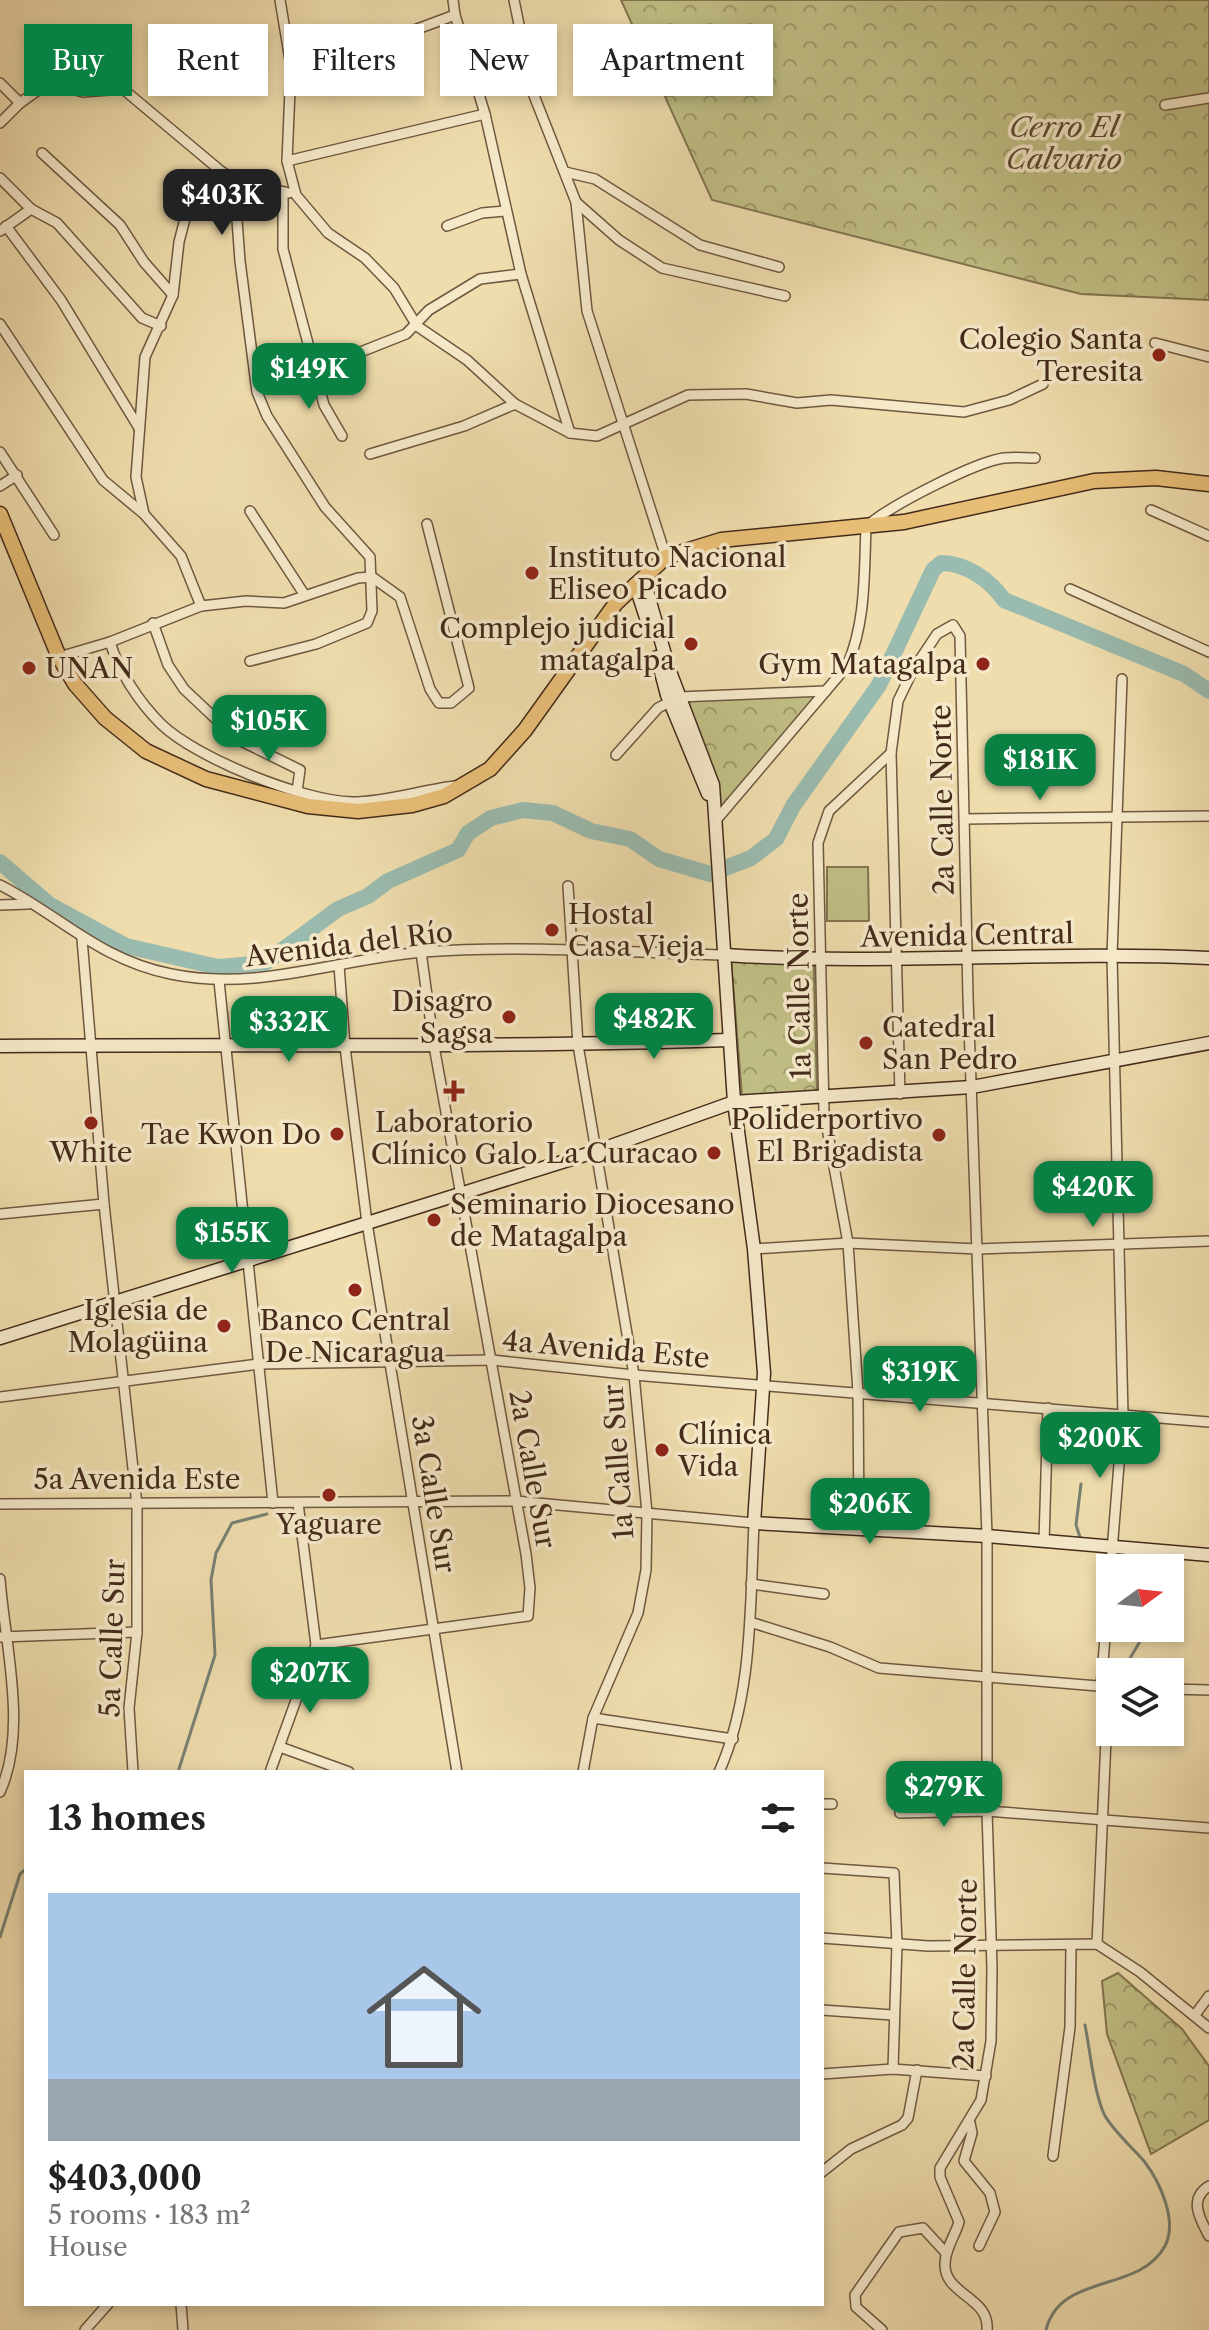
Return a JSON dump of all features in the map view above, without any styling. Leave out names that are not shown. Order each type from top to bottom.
[{"type":"main road","points":[[0,514],[59,657],[75,684],[105,718],[146,751],[206,779],[308,806],[358,811],[412,805],[466,785],[490,769],[525,730],[610,611],[666,557],[721,540],[866,527],[1094,481],[1156,478],[1209,484]]},
{"type":"street","points":[[280,0],[284,24]]},
{"type":"street","points":[[453,0],[485,114],[521,274],[570,433]]},
{"type":"street","points":[[514,0],[533,93],[576,202],[587,311],[627,426],[666,557]]},
{"type":"street","points":[[424,26],[455,15]]},
{"type":"street","points":[[0,83],[20,103]]},
{"type":"street","points":[[0,123],[20,103],[48,83],[83,92],[123,89],[222,172],[234,179],[296,195]]},
{"type":"street","points":[[290,96],[287,161],[296,195],[328,233],[365,258],[394,288],[417,326],[467,360],[515,404],[570,433],[597,436],[627,426],[688,395],[746,394],[797,403],[831,400],[964,412],[1009,400],[1043,384]]},
{"type":"street","points":[[1165,105],[1209,98]]},
{"type":"street","points":[[287,161],[485,114]]},
{"type":"street","points":[[42,153],[120,225],[144,262],[173,295]]},
{"type":"street","points":[[144,514],[136,477],[145,357],[173,295],[179,242],[189,203],[201,183],[222,172]]},
{"type":"street","points":[[565,172],[595,179],[700,245],[779,267]]},
{"type":"street","points":[[0,178],[31,209],[57,223],[142,318],[161,326]]},
{"type":"street","points":[[234,179],[240,261],[257,392],[267,416],[325,507],[370,557],[372,577],[372,611],[367,623],[316,644],[250,661]]},
{"type":"street","points":[[283,192],[283,249],[324,405],[342,436]]},
{"type":"street","points":[[576,202],[619,240],[662,268],[785,296]]},
{"type":"street","points":[[31,209],[3,228],[61,300],[139,428]]},
{"type":"street","points":[[447,226],[482,213],[505,211]]},
{"type":"street","points":[[315,370],[406,334],[417,326],[429,310],[480,279],[521,274]]},
{"type":"street","points":[[0,324],[103,480],[144,514],[181,556],[201,606]]},
{"type":"street","points":[[1155,343],[1209,357]]},
{"type":"street","points":[[370,454],[464,426],[515,404]]},
{"type":"street","points":[[0,452],[54,535]]},
{"type":"street","points":[[717,819],[847,666],[857,642],[866,527],[896,504],[986,464],[1003,458],[1035,458]]},
{"type":"street","points":[[0,486],[17,475]]},
{"type":"street","points":[[1151,510],[1209,536]]},
{"type":"street","points":[[250,511],[304,594]]},
{"type":"street","points":[[59,657],[110,642],[201,606],[246,601],[284,603],[304,594],[372,577],[400,597],[430,689],[439,703],[463,696],[469,688],[427,524]]},
{"type":"street","points":[[639,580],[674,699],[717,819],[734,1102],[754,1249],[763,1385],[750,1622],[733,1739],[720,1770]]},
{"type":"street","points":[[1070,589],[1209,652]]},
{"type":"street","points":[[153,623],[168,665],[184,689],[237,739],[300,770],[297,791]]},
{"type":"street","name":"2a Calle Norte","points":[[891,753],[898,701],[913,670],[937,634],[953,625],[960,636],[967,956],[984,1403],[991,2041],[981,2100],[970,2123],[940,2168],[940,2177],[959,2222],[946,2253]]},
{"type":"street","points":[[110,642],[122,675],[161,724],[209,758],[297,791],[347,802],[374,801],[419,790],[466,785]]},
{"type":"street","points":[[1108,1658],[1110,1548],[1123,1415],[1112,956],[1122,679]]},
{"type":"street","points":[[616,755],[674,699],[826,691]]},
{"type":"street","points":[[891,753],[900,1094]]},
{"type":"street","name":"1a Calle Norte","points":[[859,1527],[858,1392],[848,1243],[823,1098],[818,843],[829,811],[891,753]]},
{"type":"street","points":[[965,819],[1209,816]]},
{"type":"street","name":"Avenida del Río","points":[[0,885],[82,939],[121,959],[169,974],[219,981],[258,980],[421,952],[574,951],[726,955]]},
{"type":"street","name":"1a Calle Sur","points":[[568,886],[578,1045],[634,1375],[647,1513],[646,1570],[638,1613],[593,1718],[583,1770]]},
{"type":"street","points":[[0,905],[28,904]]},
{"type":"street","name":"5a Calle Sur","points":[[82,939],[104,1204],[137,1505],[137,1632],[129,1708],[133,1770]]},
{"type":"street","name":"2a Calle Sur","points":[[421,952],[434,1046],[530,1588],[528,1616],[434,1629]]},
{"type":"street","name":"Avenida Central","points":[[726,955],[820,961],[897,961],[967,956],[1209,958]]},
{"type":"street","name":"3a Calle Sur","points":[[339,965],[345,1047],[367,1223],[392,1360],[457,1770]]},
{"type":"street","points":[[219,981],[223,1044],[273,1503]]},
{"type":"street","points":[[0,1046],[223,1044],[345,1047],[729,1040]]},
{"type":"street","points":[[0,1338],[594,1152],[734,1102],[900,1094],[972,1087],[1209,1043]]},
{"type":"street","points":[[0,1214],[104,1204]]},
{"type":"street","points":[[754,1249],[848,1243],[978,1249],[1209,1241]]},
{"type":"street","name":"4a Avenida Este","points":[[0,1397],[259,1364],[492,1360],[634,1375],[1209,1422]]},
{"type":"street","points":[[1044,1542],[1048,1408]]},
{"type":"street","name":"5a Avenida Este","points":[[0,1504],[515,1501],[754,1523]]},
{"type":"street","points":[[271,1770],[316,1645],[298,1503]]},
{"type":"street","points":[[754,1523],[987,1536],[1209,1555]]},
{"type":"street","points":[[0,1579],[2,1637],[15,1730],[12,1760],[0,1792]]},
{"type":"street","points":[[751,1584],[824,1594]]},
{"type":"street","points":[[750,1622],[830,1647],[879,1668],[989,1680],[1096,1686]]},
{"type":"street","points":[[316,1645],[434,1629]]},
{"type":"street","points":[[2,1637],[137,1632]]},
{"type":"street","points":[[1184,1689],[1209,1690]]},
{"type":"street","points":[[593,1718],[733,1739]]},
{"type":"street","points":[[1097,1944],[1106,1746]]},
{"type":"street","points":[[280,1747],[343,1770]]},
{"type":"street","points":[[900,1813],[987,1811],[1209,1828]]},
{"type":"street","points":[[824,1868],[894,1873],[897,1944],[892,2015],[893,2069]]},
{"type":"street","points":[[824,1938],[897,1944],[1097,1944],[1209,2028]]},
{"type":"street","points":[[1053,2156],[1070,2027],[1071,1945]]},
{"type":"street","points":[[1195,2015],[1209,1996]]},
{"type":"street","points":[[824,2010],[892,2015]]},
{"type":"street","points":[[824,2074],[893,2069],[986,2076]]},
{"type":"street","points":[[824,2170],[851,2149],[902,2125],[908,2118],[917,2070]]},
{"type":"street","points":[[970,2123],[972,2133],[964,2161],[990,2193],[995,2212],[979,2246]]},
{"type":"street","points":[[1209,2186],[1201,2190],[1197,2202],[1197,2214],[1209,2236]]},
{"type":"street","points":[[882,2330],[856,2307],[855,2295],[899,2232],[923,2228],[946,2253],[945,2269],[949,2283],[982,2308],[987,2330]]},
{"type":"street","points":[[85,2330],[106,2306]]},
{"type":"street","points":[[181,2306],[183,2330]]},
{"type":"green space","name":"Cerro El Calvario","points":[[621,0],[1209,0],[1209,300],[1081,294],[712,200],[665,96],[773,96],[773,24],[632,24]]},
{"type":"green space","points":[[826,691],[717,819],[679,697]]},
{"type":"green space","points":[[827,867],[868,867],[869,921],[827,921]]},
{"type":"green space","points":[[731,959],[814,966],[817,1093],[742,1096]]},
{"type":"green space","points":[[1118,1973],[1182,2029],[1209,2066],[1209,2120],[1151,2154],[1107,2034],[1102,1981]]},
{"type":"waterway","points":[[0,862],[50,905],[126,946],[218,967],[265,963],[338,909],[368,896],[388,881],[458,850],[468,833],[491,818],[523,810],[553,813],[591,831],[630,839],[659,859],[710,874],[751,858],[776,839],[793,806],[879,685],[933,570],[941,563],[977,574],[1004,600],[1184,674],[1209,691]]},
{"type":"waterway","points":[[1081,1484],[1076,1525],[1081,1540]]},
{"type":"waterway","points":[[179,1770],[215,1655],[211,1580],[216,1553],[232,1523],[267,1514]]},
{"type":"waterway","points":[[1130,1658],[1139,1642]]},
{"type":"waterway","points":[[0,1937],[20,1874],[24,1871]]},
{"type":"waterway","points":[[1046,2330],[1054,2312],[1067,2299],[1137,2271],[1153,2261],[1165,2246],[1168,2236],[1168,2214],[1156,2180],[1104,2114],[1085,2025]]},
{"type":"place","name":"Colegio Santa Teresita","points":[[1159,355]]},
{"type":"place","name":"Instituto Nacional Eliseo Picado","points":[[532,573]]},
{"type":"place","name":"Complejo judicial matagalpa","points":[[691,644]]},
{"type":"place","name":"Gym Matagalpa","points":[[983,664]]},
{"type":"place","name":"UNAN","points":[[29,668]]},
{"type":"place","name":"Hostal Casa Vieja","points":[[552,930]]},
{"type":"place","name":"Disagro Sagsa","points":[[509,1017]]},
{"type":"place","name":"Catedral San Pedro","points":[[866,1043]]},
{"type":"place","name":"Laboratorio Clínico Galo","points":[[454,1091]]},
{"type":"place","name":"White","points":[[91,1123]]},
{"type":"place","name":"Tae Kwon Do","points":[[337,1134]]},
{"type":"place","name":"Poliderportivo El Brigadista","points":[[939,1135]]},
{"type":"place","name":"La Curacao","points":[[714,1153]]},
{"type":"place","name":"Seminario Diocesano de Matagalpa","points":[[434,1220]]},
{"type":"place","name":"Banco Central De Nicaragua","points":[[355,1290]]},
{"type":"place","name":"Iglesia de Molagüina","points":[[224,1326]]},
{"type":"place","name":"Clínica Vida","points":[[662,1450]]},
{"type":"place","name":"Yaguare","points":[[329,1495]]}]
